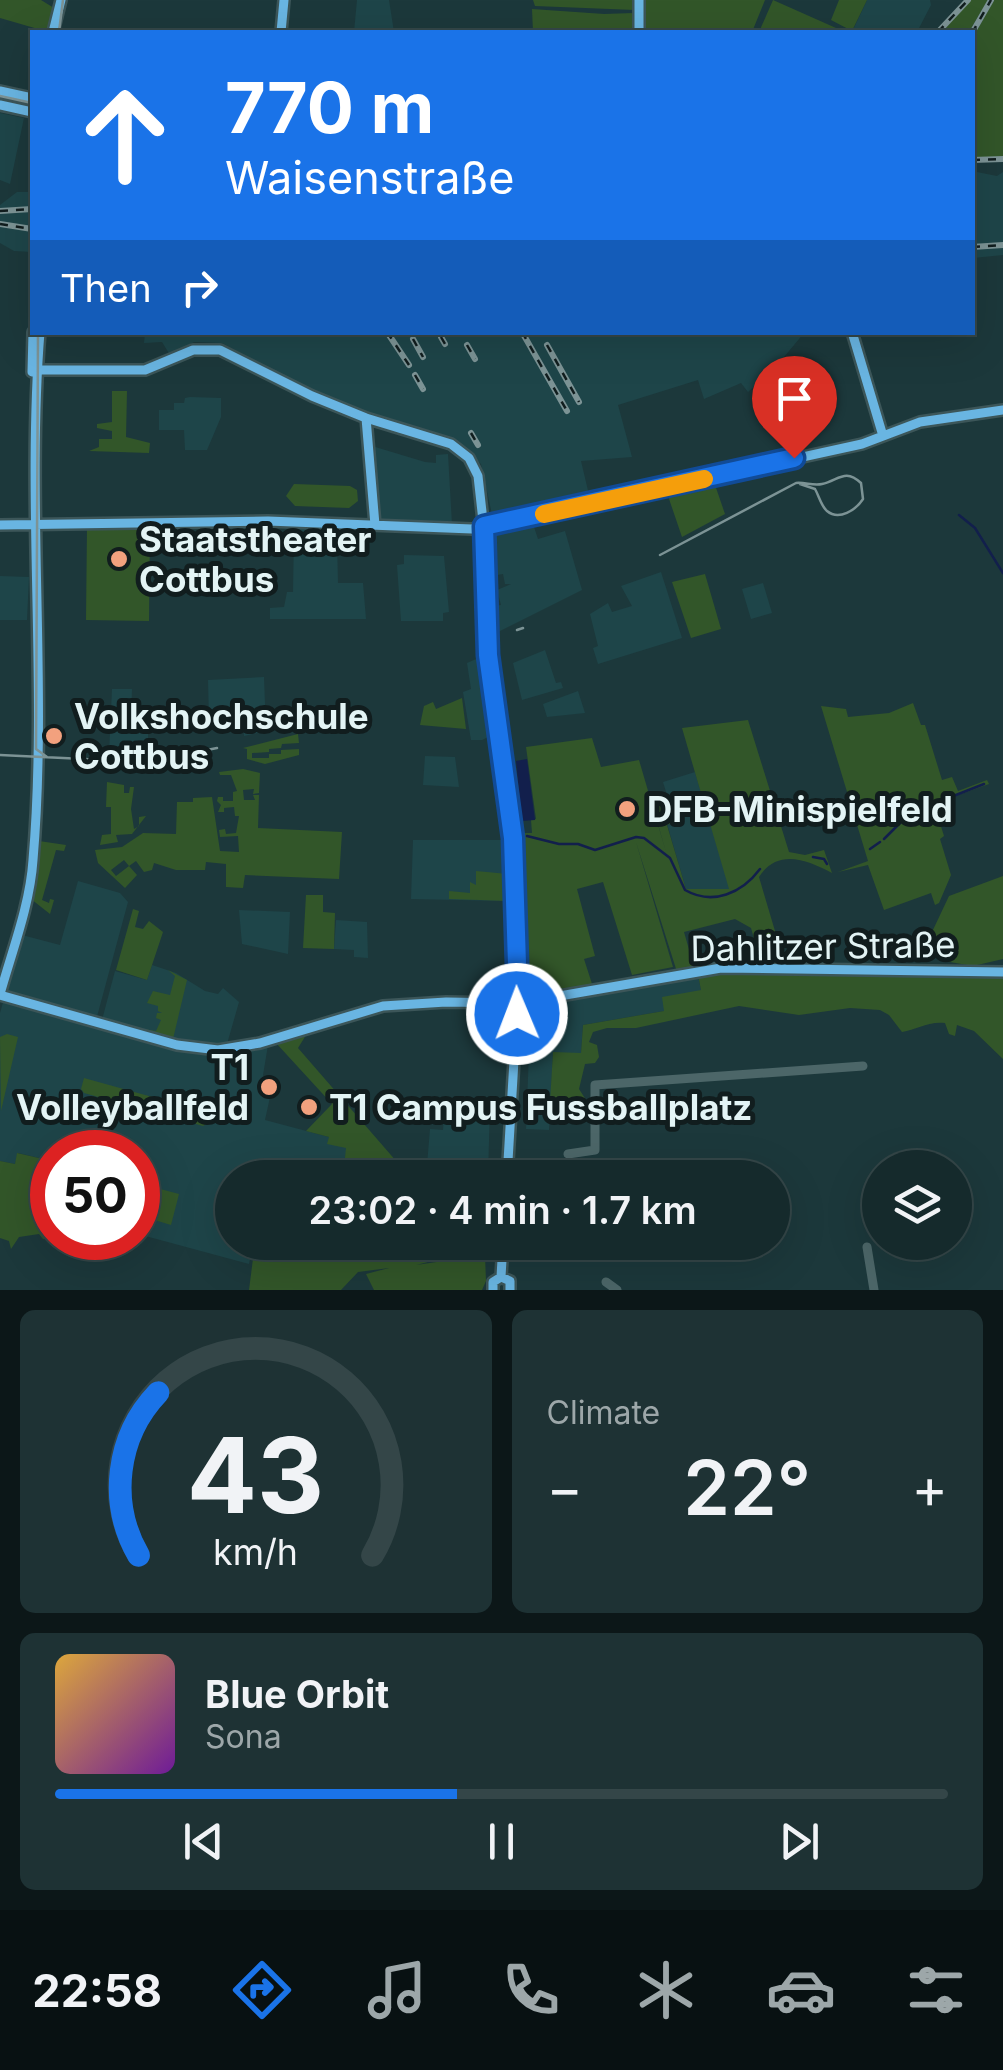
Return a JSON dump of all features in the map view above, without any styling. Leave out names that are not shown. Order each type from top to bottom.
[{"type":"main road","points":[[53,30],[62,0]]},
{"type":"main road","points":[[61,30],[62,0]]},
{"type":"main road","points":[[281,30],[284,0]]},
{"type":"main road","points":[[639,0],[640,30]]},
{"type":"main road","points":[[0,91],[30,98]]},
{"type":"main road","points":[[0,105],[30,112]]},
{"type":"main road","points":[[0,995],[27,896],[34,756],[37,335]]},
{"type":"main road","points":[[853,335],[882,436]]},
{"type":"main road","points":[[35,370],[145,370],[193,350],[220,350],[366,418],[451,444],[469,458],[478,476],[484,526],[488,647],[512,860],[518,1003],[508,1160]]},
{"type":"main road","points":[[0,525],[274,522],[458,529],[858,445],[920,422],[1003,410]]},
{"type":"main road","points":[[366,418],[376,525]]},
{"type":"main road","name":"Dahlitzer Straße","points":[[0,995],[177,1045],[228,1049],[383,1006],[518,1003],[720,968],[1003,972]]},
{"type":"main road","points":[[501,1277],[502,1260]]},
{"type":"main road","points":[[501,1277],[510,1281],[511,1290]]},
{"type":"main road","points":[[492,1290],[493,1282],[501,1277]]},
{"type":"shaded area","points":[[357,0],[389,0],[394,30],[354,30]]},
{"type":"shaded area","points":[[867,0],[930,0],[918,30],[853,30]]},
{"type":"shaded area","points":[[0,113],[24,118],[10,184],[0,180]]},
{"type":"shaded area","points":[[975,172],[997,176],[1003,172],[1003,255],[975,258]]},
{"type":"shaded area","points":[[17,192],[30,192],[30,252],[14,251],[0,243],[0,205]]},
{"type":"shaded area","points":[[145,335],[802,335],[748,392],[741,383],[704,399],[698,380],[618,405],[632,457],[581,461],[590,499],[493,519],[481,464],[455,441],[368,413],[297,383],[222,343],[194,342],[170,355],[162,342],[144,343]]},
{"type":"shaded area","points":[[190,397],[221,398],[221,417],[207,450],[185,450],[184,430],[159,430],[159,410],[174,410],[174,403],[184,403]]},
{"type":"shaded area","points":[[372,446],[425,462],[436,463],[436,455],[448,454],[452,524],[378,522]]},
{"type":"shaded area","points":[[532,521],[538,539],[565,531],[582,590],[494,634],[492,606],[501,605],[497,590],[511,584],[505,584],[503,574],[491,576],[489,532]]},
{"type":"shaded area","points":[[300,528],[328,529],[328,541],[337,541],[338,583],[363,583],[366,619],[270,619],[270,608],[284,607],[287,592],[293,592],[294,535],[299,535]]},
{"type":"shaded area","points":[[404,555],[444,556],[449,612],[443,613],[443,621],[401,621],[397,565],[404,564]]},
{"type":"shaded area","points":[[661,572],[682,638],[598,664],[590,614],[608,603],[612,612],[632,606],[621,586]]},
{"type":"shaded area","points":[[0,576],[29,577],[27,620],[0,620]]},
{"type":"shaded area","points":[[763,583],[772,613],[751,619],[742,589]]},
{"type":"shaded area","points":[[545,650],[556,683],[561,682],[563,688],[522,700],[513,663]]},
{"type":"shaded area","points":[[483,656],[494,734],[471,740],[463,692],[471,689],[467,663]]},
{"type":"shaded area","points":[[264,677],[266,731],[244,736],[243,717],[209,719],[208,680]]},
{"type":"shaded area","points":[[112,689],[132,689],[131,715],[148,716],[148,740],[138,740],[137,755],[109,755]]},
{"type":"shaded area","points":[[578,691],[585,713],[547,717],[543,704]]},
{"type":"shaded area","points":[[425,756],[455,757],[459,787],[423,785]]},
{"type":"shaded area","points":[[695,772],[730,889],[686,889],[667,824],[675,821],[663,782]]},
{"type":"shaded area","points":[[413,840],[504,840],[507,901],[411,899]]},
{"type":"shaded area","points":[[78,881],[120,893],[128,902],[95,1024],[102,1020],[115,971],[147,980],[152,965],[176,973],[205,991],[218,994],[223,988],[239,1002],[225,1051],[268,1045],[263,1075],[270,1097],[265,1120],[329,1137],[347,1148],[345,1160],[215,1160],[215,1255],[160,1240],[160,1130],[30,1130],[30,1156],[18,1153],[15,1164],[0,1161],[0,1013],[22,935],[60,945]]},
{"type":"shaded area","points":[[239,910],[290,912],[288,954],[242,944]]},
{"type":"shaded area","points":[[336,920],[367,922],[368,958],[354,957],[354,950],[334,949]]},
{"type":"shaded area","points":[[698,975],[701,990],[664,1011],[583,1025],[581,1054],[553,1053],[549,1130],[526,1129],[529,1052],[525,1051],[527,1012],[531,1005]]},
{"type":"shaded area","points":[[445,1104],[490,1105],[488,1160],[427,1160],[430,1129],[443,1130]]},
{"type":"green space","points":[[0,0],[41,0],[54,8],[49,28],[38,29],[0,18]]},
{"type":"green space","points":[[533,0],[636,0],[635,10],[535,6]]},
{"type":"green space","points":[[643,0],[765,0],[753,30],[646,29]]},
{"type":"green space","points":[[773,0],[840,30],[760,30]]},
{"type":"green space","points":[[839,0],[867,0],[852,30],[831,20]]},
{"type":"green space","points":[[970,0],[988,0],[970,30],[943,30]]},
{"type":"green space","points":[[994,0],[1003,0],[1003,157],[975,158],[975,33]]},
{"type":"green space","points":[[532,9],[634,13],[638,30],[533,30]]},
{"type":"green space","points":[[112,391],[127,391],[126,437],[150,443],[149,453],[89,451],[99,447],[99,439],[112,439],[112,431],[97,428],[97,424],[112,422]]},
{"type":"green space","points":[[714,482],[725,514],[682,537],[667,493]]},
{"type":"green space","points":[[294,484],[350,486],[357,490],[358,501],[349,508],[295,506],[286,496]]},
{"type":"green space","points":[[87,527],[150,529],[149,621],[86,620]]},
{"type":"green space","points":[[705,574],[721,629],[691,638],[672,582]]},
{"type":"green space","points":[[462,698],[466,729],[420,725],[424,706],[433,702],[436,709]]},
{"type":"green space","points":[[913,703],[921,725],[925,725],[942,780],[952,777],[958,791],[987,780],[989,784],[934,804],[951,875],[939,903],[935,905],[931,893],[884,910],[868,865],[838,872],[868,861],[821,706],[846,709],[848,717],[889,713]]},
{"type":"green space","points":[[748,720],[789,852],[805,855],[824,850],[832,873],[793,859],[775,862],[759,877],[783,958],[761,964],[751,928],[735,919],[684,932],[694,967],[677,972],[636,842],[673,967],[632,975],[603,882],[577,889],[595,956],[584,959],[593,987],[532,997],[523,833],[532,833],[531,820],[536,819],[526,747],[592,738],[601,767],[639,760],[666,852],[650,796],[668,797],[675,822],[667,825],[686,889],[729,889],[682,728]]},
{"type":"green space","points":[[298,734],[299,743],[252,753],[252,758],[269,758],[269,754],[281,754],[281,750],[299,749],[299,755],[265,764],[247,759],[247,749],[243,748]]},
{"type":"green space","points":[[243,769],[260,773],[259,793],[253,794],[254,789],[243,790],[244,800],[255,800],[253,795],[259,795],[258,828],[342,832],[339,879],[245,875],[243,888],[226,887],[226,864],[206,862],[205,870],[176,870],[154,863],[152,870],[144,872],[136,861],[129,866],[137,875],[125,888],[98,863],[95,850],[122,847],[143,833],[176,834],[177,802],[193,802],[193,798],[212,797],[220,851],[239,852],[238,836],[220,837],[219,830],[236,833],[239,816],[235,816],[234,807],[218,812],[218,797],[233,801],[233,792],[237,791],[231,775],[219,772]],"holes":[[[124,860],[129,866],[116,876],[111,870]]]},
{"type":"green space","points":[[107,782],[124,785],[124,793],[134,787],[131,809],[134,829],[138,827],[132,834],[116,835],[118,842],[100,845],[102,835],[111,834]]},
{"type":"green space","points":[[39,841],[66,845],[64,851],[56,850],[42,900],[54,900],[50,914],[31,899]]},
{"type":"green space","points":[[476,871],[508,874],[509,901],[449,899],[449,891],[470,893],[470,882],[476,885]]},
{"type":"green space","points":[[1003,876],[1003,959],[973,966],[944,961],[941,952],[924,949],[949,896]]},
{"type":"green space","points":[[306,895],[323,895],[323,912],[335,913],[334,949],[303,948]]},
{"type":"green space","points":[[133,909],[139,911],[135,927],[143,929],[149,921],[163,932],[147,980],[116,970]]},
{"type":"green space","points":[[168,970],[187,980],[173,1039],[143,1029],[156,1031],[161,1020],[156,1018],[157,1013],[162,1013],[158,1006],[147,1003],[153,991],[170,995],[175,976]]},
{"type":"green space","points":[[721,971],[1003,975],[1003,1059],[974,1031],[957,1025],[955,1036],[949,1034],[945,1023],[902,1032],[880,1010],[850,1008],[799,1015],[739,1006],[636,1028],[593,1032],[589,1042],[597,1045],[599,1057],[595,1063],[585,1064],[579,1089],[588,1103],[586,1115],[549,1118],[553,1052],[581,1053],[583,1025],[664,1011],[662,997],[701,990],[698,975]]},
{"type":"green space","points":[[308,1032],[298,1048],[395,1160],[345,1160],[346,1148],[327,1144],[329,1137],[306,1131],[332,1104],[276,1043]]},
{"type":"green space","points":[[0,1037],[18,1037],[1,1111]]},
{"type":"green space","points":[[84,1078],[210,1113],[208,1123],[203,1126],[84,1093]]},
{"type":"green space","points":[[17,1153],[30,1156],[30,1235],[19,1237],[11,1249],[9,1241],[0,1238],[0,1161],[15,1164]]},
{"type":"green space","points":[[160,1189],[179,1194],[171,1225],[160,1222]]},
{"type":"green space","points":[[253,1260],[428,1260],[416,1265],[485,1260],[486,1281],[482,1290],[374,1290],[366,1274],[389,1268],[358,1272],[341,1290],[249,1290]]},
{"type":"water","points":[[527,759],[535,820],[522,821],[516,761]]},
{"type":"waterway","points":[[959,515],[975,528],[1003,573]]},
{"type":"waterway","points":[[910,813],[984,784]]},
{"type":"waterway","points":[[884,839],[907,816]]},
{"type":"waterway","points":[[527,836],[595,850],[644,838],[670,858],[685,890],[706,897],[736,890],[760,869]]},
{"type":"waterway","points":[[870,849],[880,842]]},
{"type":"waterway","points":[[813,857],[824,859],[827,864]]},
{"type":"taxiway","points":[[568,1154],[595,1150],[595,1085],[863,1066]]},
{"type":"taxiway","points":[[869,1260],[874,1290]]},
{"type":"taxiway","points":[[606,1282],[617,1290]]},
{"type":"tram line","points":[[59,30],[63,0]]},
{"type":"tram line","points":[[0,96],[30,103]]},
{"type":"tram line","points":[[38,335],[36,749],[47,757]]},
{"type":"tram line","points":[[660,555],[796,483],[819,484],[851,476],[861,483],[863,499],[847,513],[832,514],[815,489],[800,484]]},
{"type":"tram line","points":[[517,630],[523,628]]},
{"type":"tram line","points":[[0,755],[147,762],[217,748]]},
{"type":"railway","points":[[940,30],[968,0]]},
{"type":"railway","points":[[974,30],[991,0]]},
{"type":"railway","points":[[975,160],[1003,159]]},
{"type":"railway","points":[[0,211],[30,209]]},
{"type":"railway","points":[[0,224],[30,229]]},
{"type":"railway","points":[[975,247],[1003,245]]},
{"type":"railway","points":[[389,335],[409,365]]},
{"type":"railway","points":[[524,335],[567,411]]},
{"type":"railway","points":[[441,337],[445,344]]},
{"type":"railway","points":[[413,339],[423,357]]},
{"type":"railway","points":[[467,345],[475,359]]},
{"type":"railway","points":[[547,345],[579,402]]},
{"type":"railway","points":[[415,375],[423,389]]},
{"type":"railway","points":[[471,433],[478,445]]},
{"type":"slow traffic","points":[[544,514],[704,479]]},
{"type":"place","name":"Staatstheater Cottbus","points":[[119,559]]},
{"type":"place","name":"Volkshochschule Cottbus","points":[[54,736]]},
{"type":"place","name":"DFB-Minispielfeld","points":[[627,809]]},
{"type":"place","name":"T1 Volleyballfeld","points":[[269,1087]]},
{"type":"place","name":"T1 Campus Fussballplatz","points":[[309,1107]]},
{"type":"route","points":[[517,1014],[510,1003],[518,996],[513,838],[488,655],[484,526],[794,458]]}]
